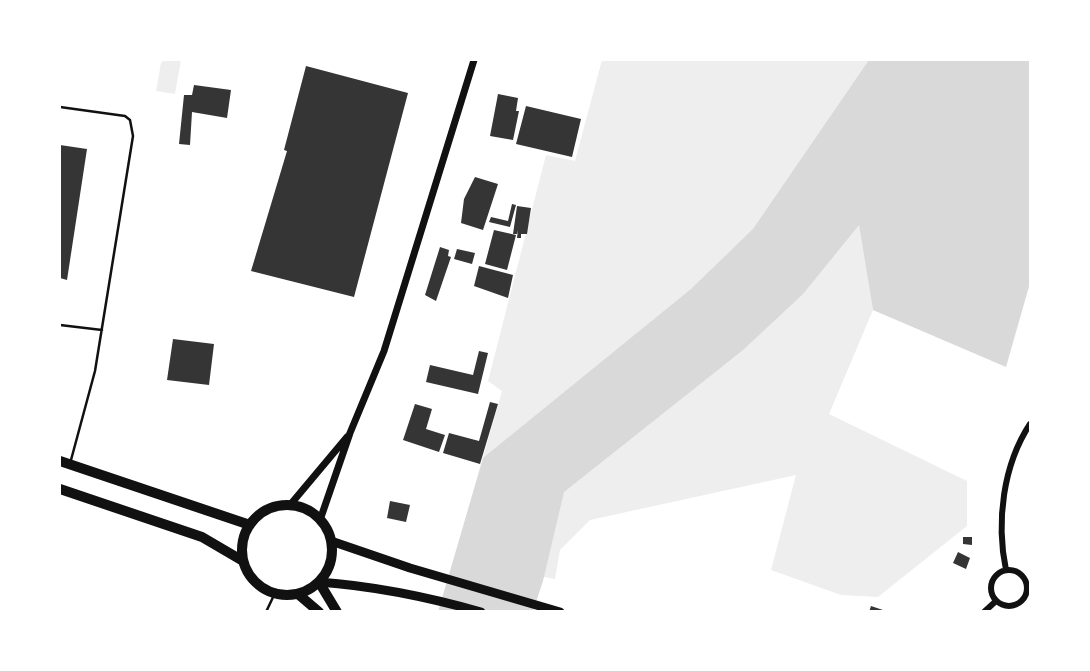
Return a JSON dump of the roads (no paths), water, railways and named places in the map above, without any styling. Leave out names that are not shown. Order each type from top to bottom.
[{"type":"highway","points":[[65,462],[250,525]]},
{"type":"highway","points":[[60,489],[202,537],[243,561]]},
{"type":"highway","points":[[290,505],[306,510],[320,520],[331,541],[330,563],[319,582],[298,594],[275,593],[255,582],[243,561],[244,536],[250,525],[267,510],[290,505]]},
{"type":"highway","points":[[319,582],[337,611]]},
{"type":"highway","points":[[298,594],[319,611]]},
{"type":"main road","points":[[331,541],[410,568],[556,610]]},
{"type":"main road","points":[[319,582],[438,599],[481,611]]},
{"type":"street","points":[[320,520],[350,433],[384,351],[474,60]]},
{"type":"street","points":[[1006,570],[1002,550],[1005,491],[1012,464],[1031,424]]},
{"type":"street","points":[[290,505],[350,433]]},
{"type":"street","points":[[1006,570],[1021,574],[1029,588],[1027,595],[1018,604],[1007,606],[996,601],[991,591],[993,580],[1006,570]]},
{"type":"street","points":[[984,611],[996,601]]},
{"type":"lane","points":[[60,107],[125,116],[133,126],[95,370],[65,462]]},
{"type":"lane","points":[[60,325],[102,330]]},
{"type":"lane","points":[[266,611],[275,593]]}]
